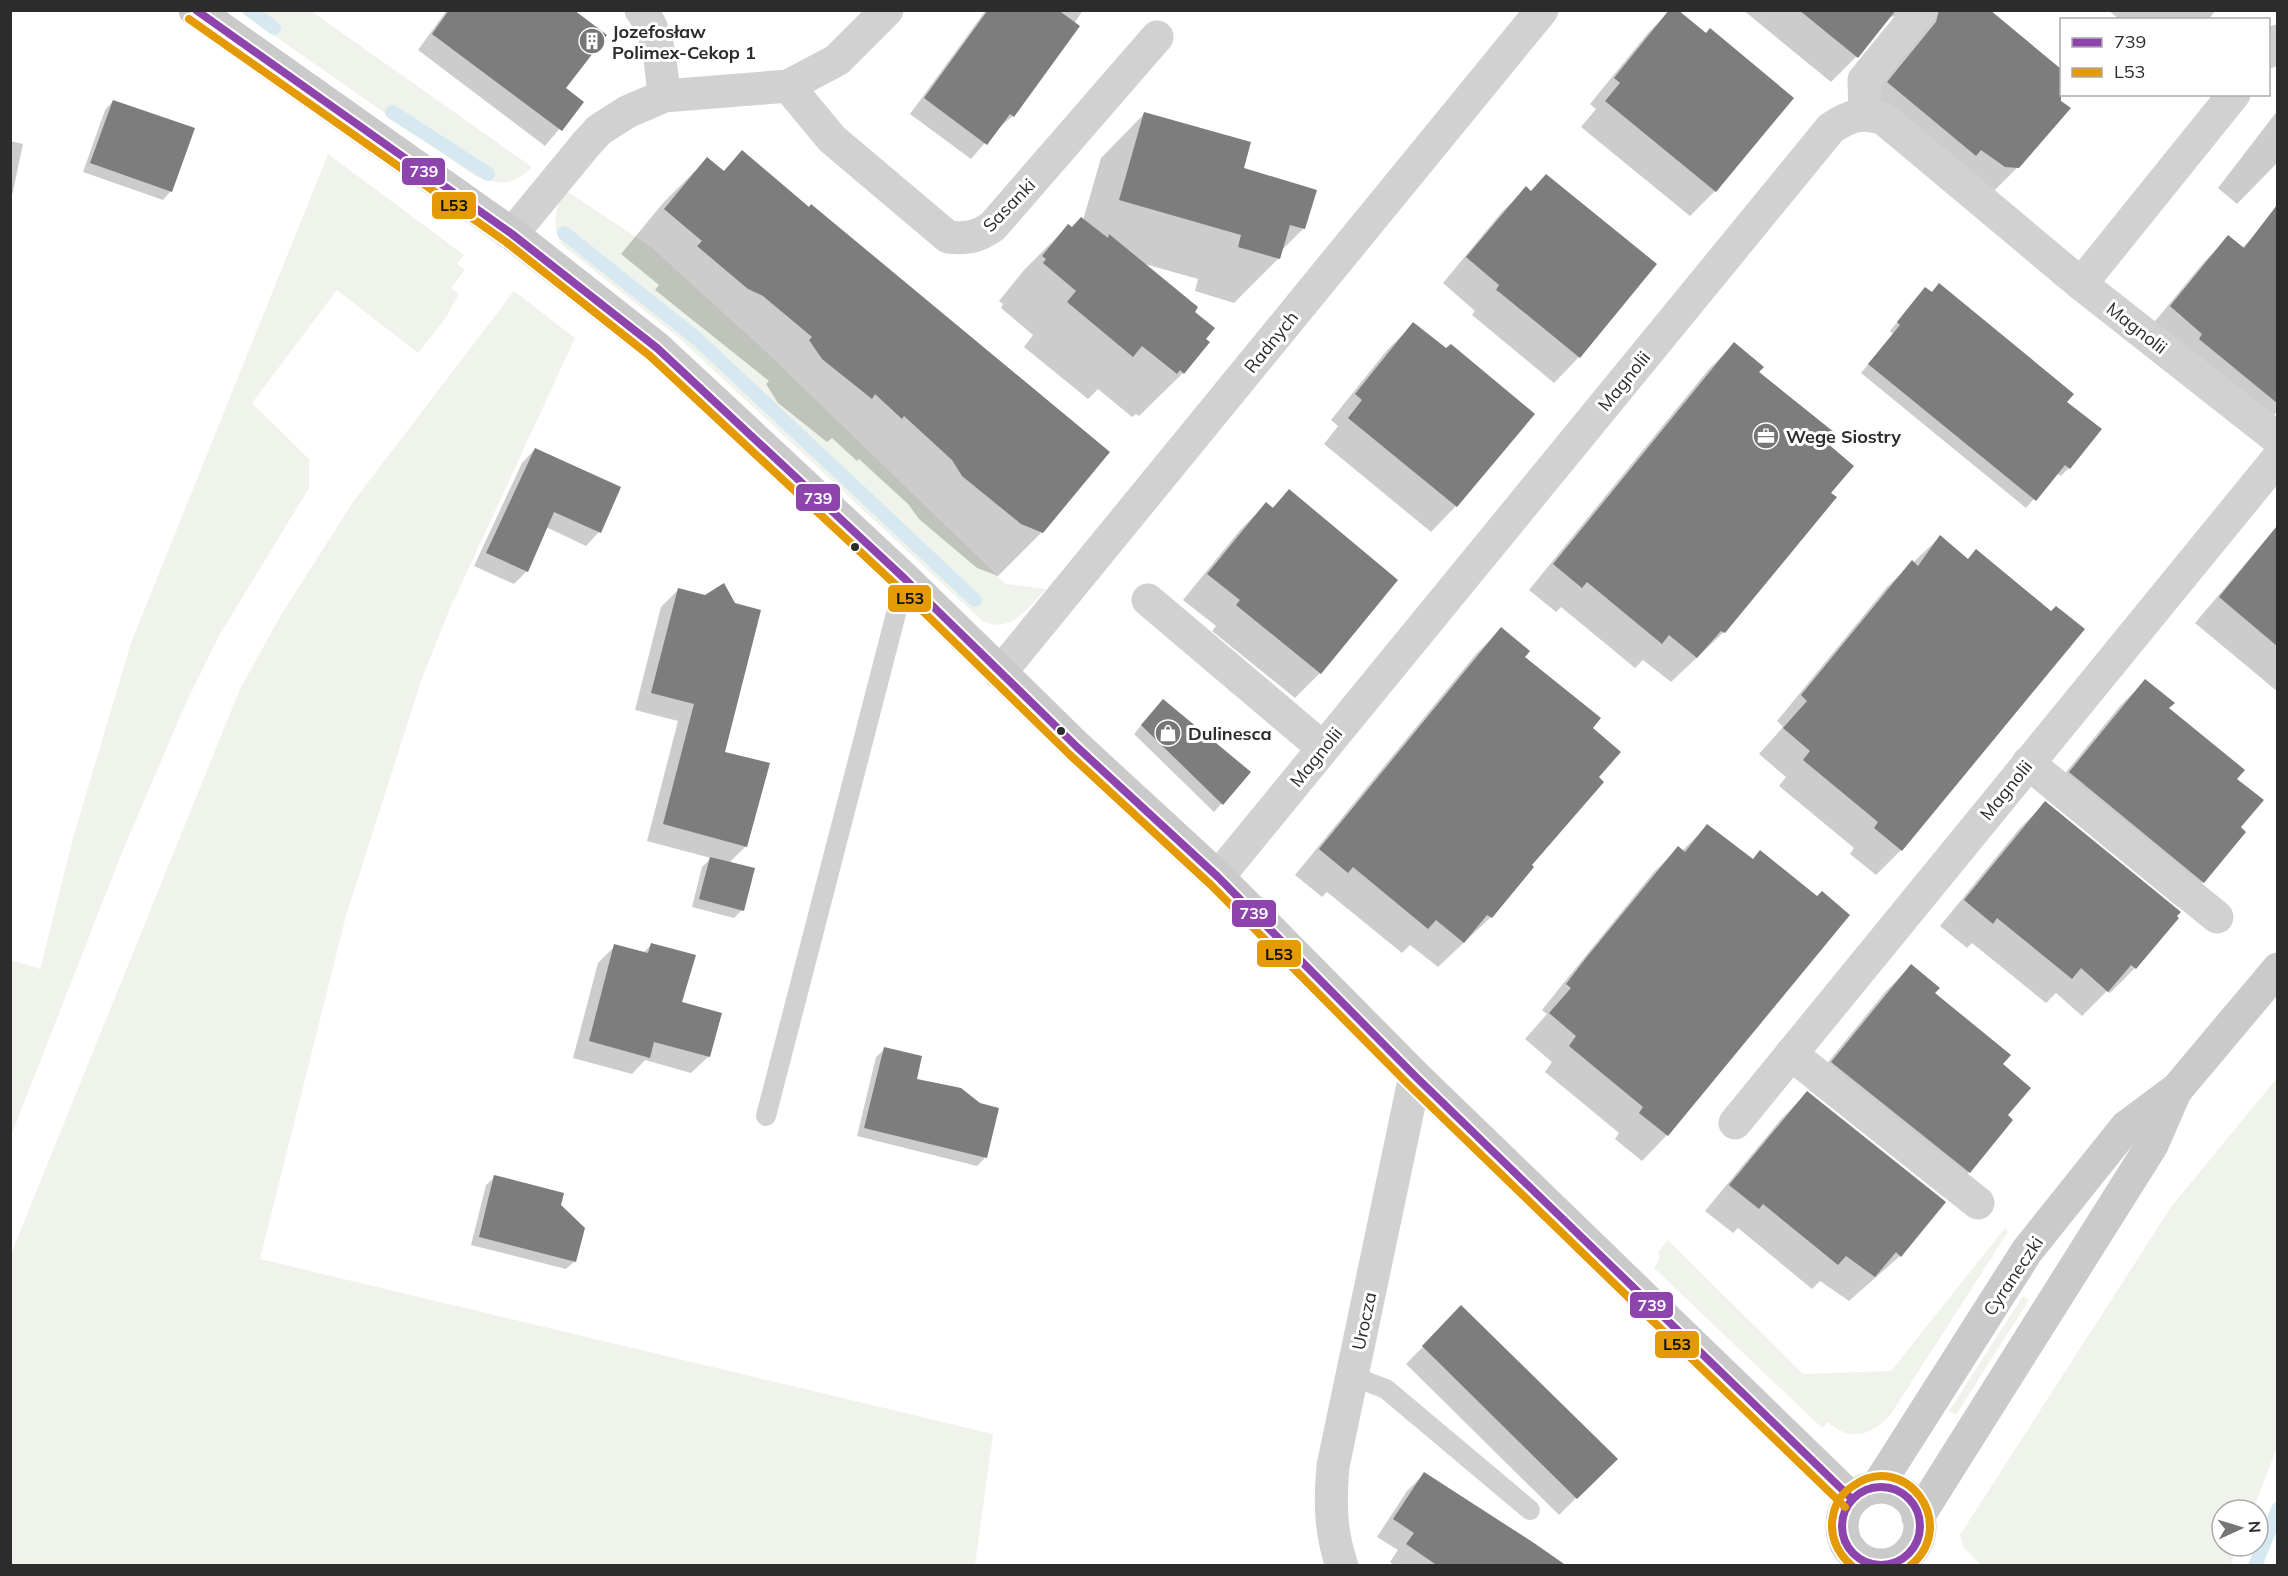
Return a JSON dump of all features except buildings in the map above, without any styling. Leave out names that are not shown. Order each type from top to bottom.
[{"type":"street","points":[[195,10],[512,234],[657,348],[905,579],[1000,673],[1218,877],[1415,1076],[1865,1493]]},
{"type":"street","points":[[641,10],[650,22],[664,96]]},
{"type":"street","points":[[512,234],[599,130],[627,112],[664,96],[788,86],[837,60],[887,10]]},
{"type":"street","name":"Radnych","points":[[1000,673],[1542,10]]},
{"type":"street","points":[[1865,113],[1864,80],[1921,10]]},
{"type":"street","name":"Sasanki","points":[[788,86],[832,139],[948,237],[965,239],[979,236],[993,226],[1157,37]]},
{"type":"street","points":[[2081,284],[2232,96]]},
{"type":"street","name":"Magnolii","points":[[1218,877],[1831,128],[1845,119],[1865,113],[1884,119],[2081,284],[2277,439]]},
{"type":"street","name":"Magnolii","points":[[1735,1122],[2277,458]]},
{"type":"street","points":[[1148,600],[1323,748]]},
{"type":"street","points":[[2028,763],[2217,917]]},
{"type":"street","name":"Cyraneczki","points":[[1865,1493],[2028,1251],[2126,1127],[2177,1089],[2277,969]]},
{"type":"street","points":[[1791,1054],[1978,1203]]},
{"type":"street","name":"Urocza","points":[[1342,1566],[1333,1540],[1329,1511],[1333,1466],[1415,1076]]},
{"type":"street","name":"Cyraneczki","points":[[1918,1517],[2152,1145],[2177,1089]]},
{"type":"street","points":[[1894,1489],[1907,1497],[1918,1517],[1919,1532],[1913,1547],[1899,1563],[1876,1564],[1842,1555],[1842,1521],[1865,1493],[1894,1489]]},
{"type":"lane","points":[[766,1116],[905,579]]},
{"type":"lane","points":[[1352,1376],[1386,1389],[1530,1510]]},
{"type":"shaded area","points":[[239,11],[311,11],[532,167],[512,181],[499,182],[475,176]]},
{"type":"shaded area","points":[[328,154],[464,255],[457,264],[465,270],[451,288],[459,294],[445,319],[418,353],[337,290],[252,403],[309,459],[309,488],[220,634],[185,705],[123,850],[11,1136],[11,960],[40,969],[74,835],[131,643]]},
{"type":"shaded area","points":[[565,190],[651,247],[763,349],[1006,584],[1046,589],[1025,611],[1009,622],[1000,625],[981,620],[679,338],[562,245],[555,224],[559,204]]},
{"type":"shaded area","points":[[514,291],[575,338],[448,613],[421,681],[346,916],[260,1259],[993,1434],[975,1565],[11,1565],[11,1254],[240,689],[281,615],[353,502]]},
{"type":"shaded area","points":[[2277,1078],[2277,1447],[2258,1498],[2210,1498],[2210,1558],[2234,1558],[2231,1565],[1981,1565],[1964,1548],[1960,1535],[2171,1207]]},
{"type":"shaded area","points":[[2005,1228],[2008,1232],[1891,1414],[1876,1427],[1861,1434],[1845,1433],[1828,1422],[1822,1428],[1654,1268],[1660,1258],[1658,1252],[1668,1240],[1803,1374],[1891,1371]]},
{"type":"shaded area","points":[[2023,1296],[2029,1300],[1956,1415],[1949,1411]]},
{"type":"waterway","points":[[250,10],[274,28]]},
{"type":"waterway","points":[[392,112],[488,174]]},
{"type":"waterway","points":[[564,233],[696,338],[975,600]]},
{"type":"waterway","points":[[2255,1566],[2278,1509]]},
{"type":"transit line","name":"739","points":[[196,10],[512,234],[657,348],[905,579],[1077,747],[1218,877],[1415,1076],[1852,1499]]},
{"type":"transit line","name":"L53","points":[[189,19],[506,242],[650,356],[898,587],[1070,755],[1211,885],[1408,1084],[1845,1507]]},
{"type":"transit line","name":"L53","points":[[1852,1566],[1838,1549],[1833,1537],[1832,1523],[1835,1507],[1842,1495],[1849,1489],[1872,1477],[1891,1477],[1907,1484],[1920,1496],[1928,1512],[1930,1531],[1924,1549],[1910,1566]]},
{"type":"transit line","name":"739","points":[[1881,1487],[1896,1490],[1913,1504],[1920,1526],[1917,1541],[1903,1558],[1881,1565],[1866,1562],[1849,1548],[1842,1526],[1845,1511],[1859,1494],[1881,1487]]},
{"type":"place","name":"Jozefosław Polimex-Cekop 1","points":[[592,41]]},
{"type":"place","name":"Wege Siostry","points":[[1766,436]]},
{"type":"place","name":"Dulinesca","points":[[1168,733]]}]
